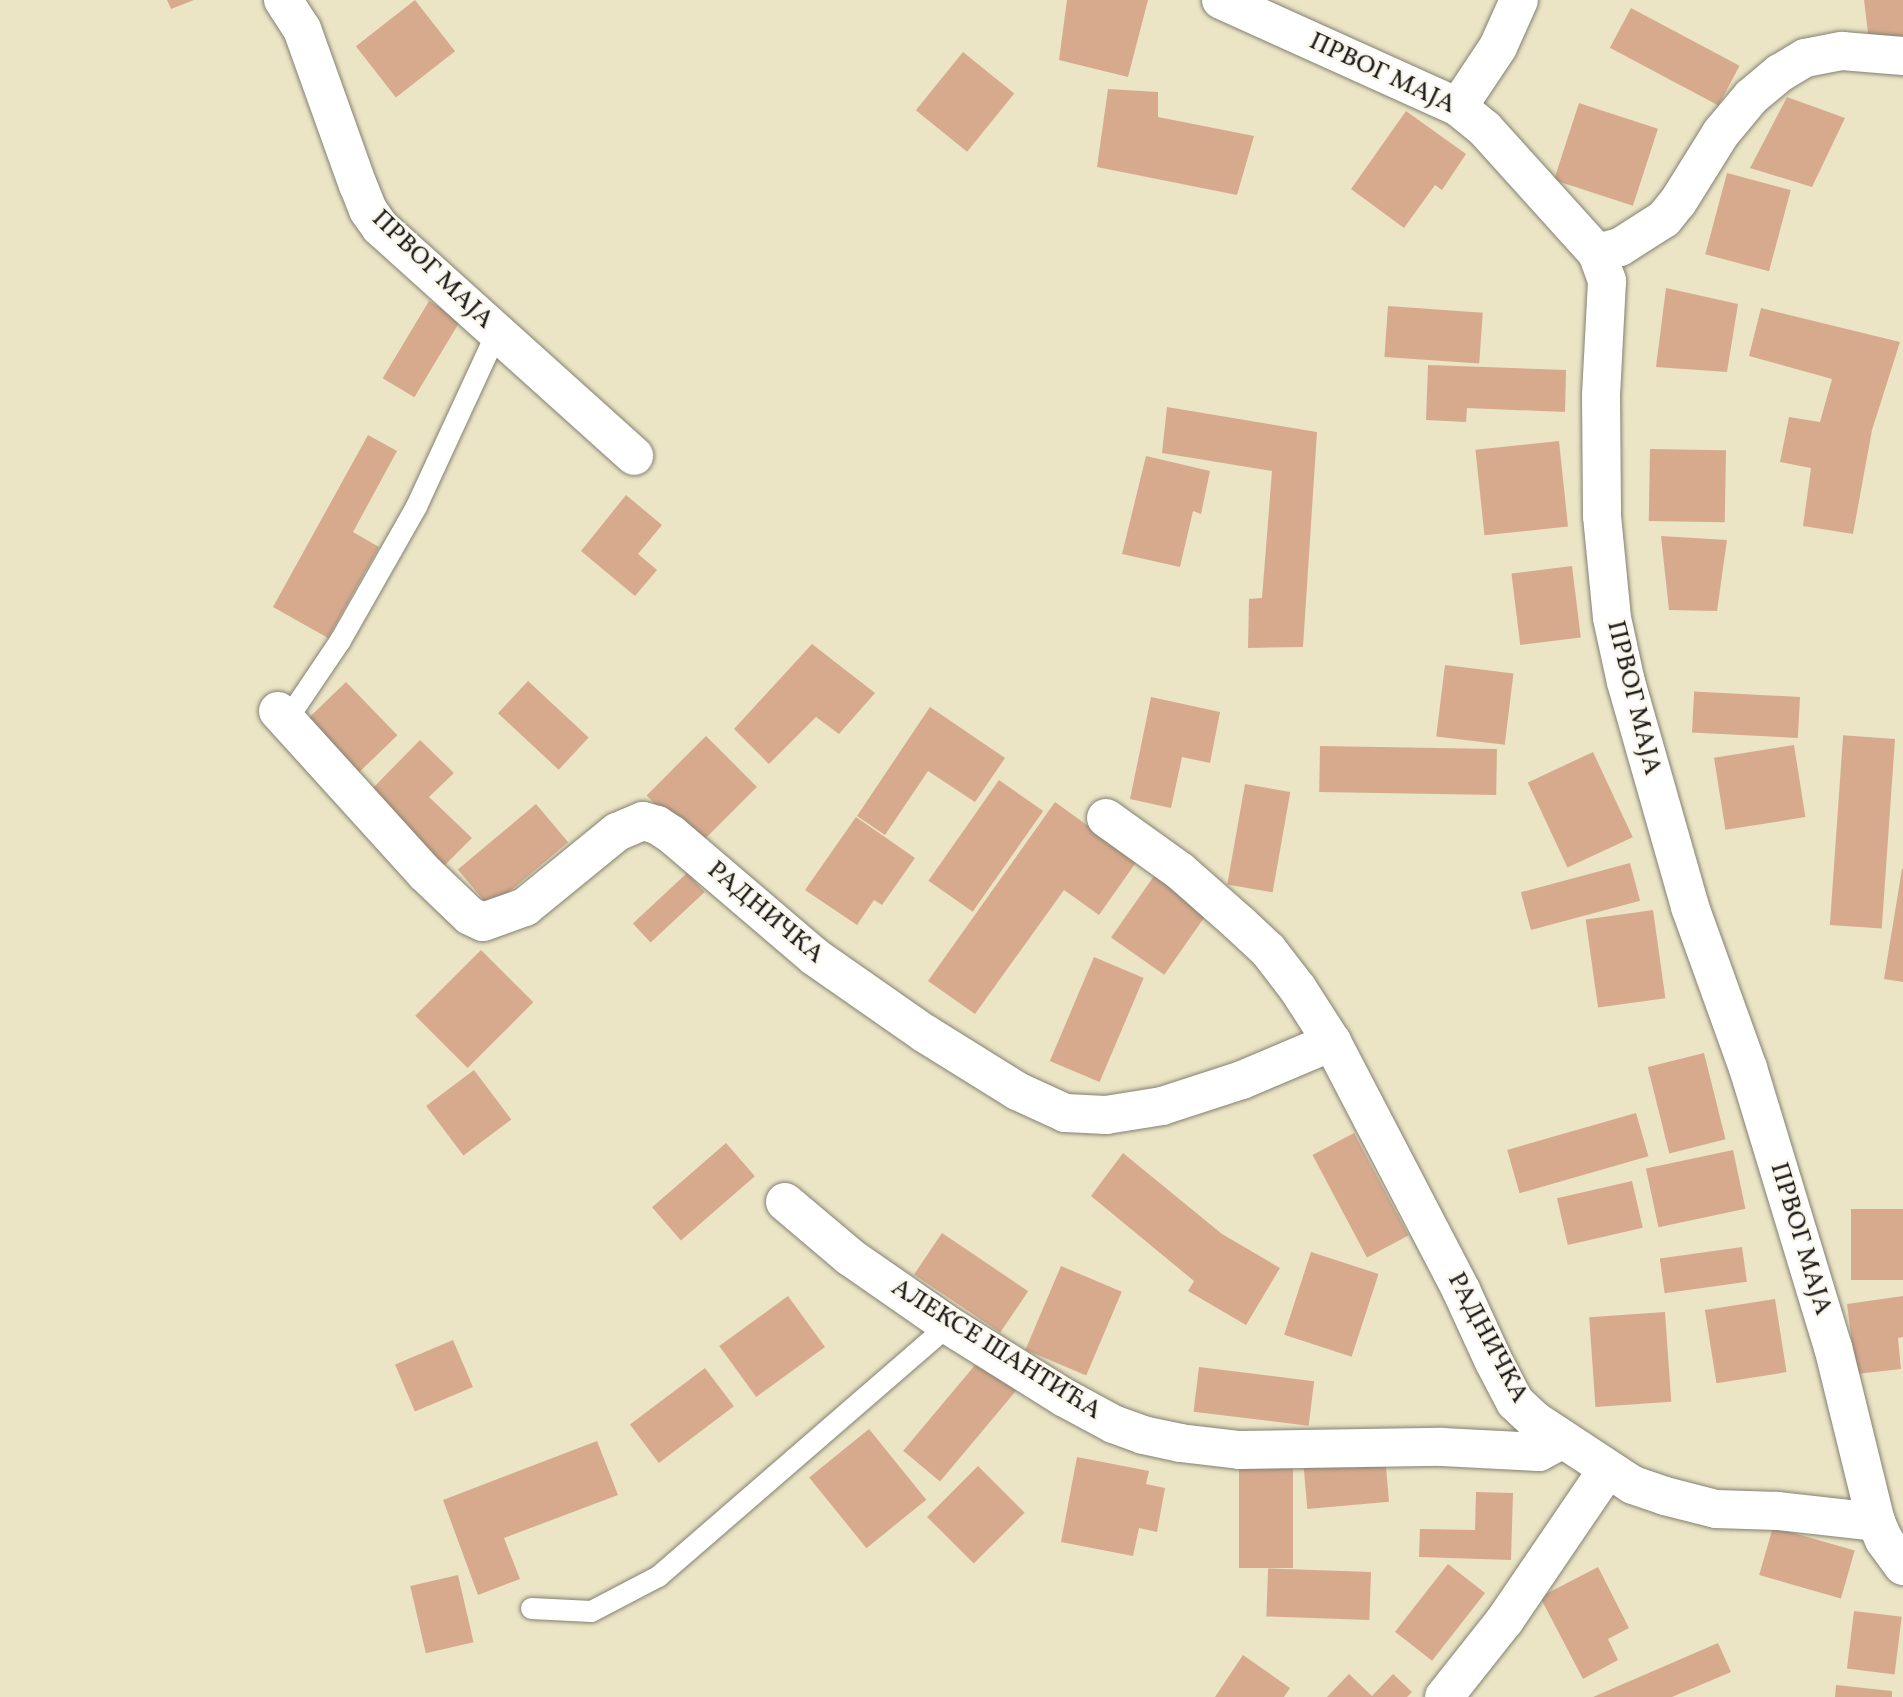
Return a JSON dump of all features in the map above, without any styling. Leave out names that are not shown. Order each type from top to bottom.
[{"type":"street","name":"ПРВОГ МАЈА","points":[[282,0],[302,29],[368,210],[380,227],[426,272],[634,456]]},
{"type":"street","name":"ПРВОГ МАЈА","points":[[1221,0],[1458,107],[1485,129],[1597,253],[1607,281],[1601,396],[1602,516],[1615,631],[1646,758],[1687,895],[1748,1068],[1833,1347],[1876,1522],[1884,1540],[1903,1566]]},
{"type":"street","points":[[1458,107],[1498,47],[1519,0]]},
{"type":"street","points":[[1597,253],[1620,247],[1664,219],[1678,202],[1721,133],[1751,97],[1780,74],[1805,58],[1842,51],[1903,56]]},
{"type":"street","name":"РАДНИЧКА","points":[[282,716],[426,874],[470,916],[483,922],[524,907],[617,832],[643,821],[657,825],[815,957],[880,1003],[1017,1091],[1065,1113],[1106,1115],[1162,1105],[1242,1080],[1332,1042]]},
{"type":"street","name":"РАДНИЧКА","points":[[1105,818],[1180,871],[1268,950],[1298,989],[1332,1042],[1516,1402],[1534,1420],[1633,1485],[1716,1509],[1778,1511],[1876,1522]]},
{"type":"street","name":"АЛЕКСЕ ШАНТИЋА","points":[[785,1202],[850,1257],[948,1325],[1065,1398],[1114,1424],[1180,1443],[1240,1450],[1441,1447],[1539,1452],[1563,1439]]},
{"type":"street","points":[[1444,1697],[1505,1620],[1607,1470]]},
{"type":"lane","points":[[282,716],[340,640],[416,506],[496,333]]},
{"type":"lane","points":[[531,1608],[591,1611],[658,1576],[948,1325]]},
{"type":"building","points":[[167,0],[194,0],[171,9]]},
{"type":"building","points":[[415,0],[455,51],[396,97],[356,46]]},
{"type":"building","points":[[1067,0],[1148,0],[1128,77],[1059,60]]},
{"type":"building","points":[[1864,0],[1903,0],[1903,45],[1870,49]]},
{"type":"building","points":[[1631,8],[1740,66],[1718,105],[1610,48]]},
{"type":"building","points":[[963,52],[1014,94],[967,152],[916,110]]},
{"type":"building","points":[[1108,89],[1158,92],[1158,117],[1254,136],[1237,195],[1097,167]]},
{"type":"building","points":[[1787,97],[1845,118],[1812,187],[1750,168]]},
{"type":"building","points":[[1579,103],[1658,129],[1633,206],[1554,180]]},
{"type":"building","points":[[1406,111],[1466,154],[1442,190],[1435,185],[1404,228],[1351,189]]},
{"type":"building","points":[[1727,173],[1791,190],[1769,271],[1705,254]]},
{"type":"building","points":[[1666,288],[1738,304],[1727,372],[1656,367]]},
{"type":"building","points":[[429,301],[461,320],[414,397],[383,378]]},
{"type":"building","points":[[1388,306],[1483,313],[1479,364],[1384,357]]},
{"type":"building","points":[[1761,308],[1900,342],[1872,430],[1853,534],[1803,526],[1811,468],[1780,462],[1789,417],[1820,422],[1832,379],[1749,356]]},
{"type":"building","points":[[1428,365],[1566,370],[1565,412],[1467,408],[1466,422],[1426,420]]},
{"type":"building","points":[[1167,407],[1317,432],[1303,647],[1248,648],[1249,599],[1262,598],[1272,471],[1162,453]]},
{"type":"building","points":[[368,435],[397,451],[353,532],[379,547],[328,638],[273,607]]},
{"type":"building","points":[[1559,441],[1568,527],[1484,535],[1475,450]]},
{"type":"building","points":[[1650,449],[1726,450],[1725,522],[1649,521]]},
{"type":"building","points":[[1146,456],[1210,471],[1201,514],[1193,511],[1180,567],[1122,554]]},
{"type":"building","points":[[626,495],[662,525],[638,554],[657,570],[635,596],[581,551]]},
{"type":"building","points":[[1661,536],[1727,540],[1717,611],[1669,610]]},
{"type":"building","points":[[1572,566],[1581,637],[1520,645],[1511,573]]},
{"type":"building","points":[[812,644],[875,693],[839,734],[816,717],[769,764],[734,729]]},
{"type":"building","points":[[1445,665],[1513,673],[1505,745],[1436,736]]},
{"type":"building","points":[[528,681],[589,738],[559,770],[498,713]]},
{"type":"building","points":[[346,682],[397,735],[353,778],[301,725]]},
{"type":"building","points":[[1694,691],[1800,697],[1798,738],[1692,732]]},
{"type":"building","points":[[1151,697],[1220,712],[1210,763],[1182,757],[1171,808],[1130,799]]},
{"type":"building","points":[[930,707],[1005,758],[975,802],[928,771],[885,835],[857,816]]},
{"type":"building","points":[[1843,735],[1895,739],[1882,929],[1830,925]]},
{"type":"building","points":[[706,736],[757,787],[698,846],[647,795]]},
{"type":"building","points":[[420,740],[454,773],[429,797],[472,838],[444,866],[368,793]]},
{"type":"building","points":[[1794,745],[1805,817],[1725,830],[1714,758]]},
{"type":"building","points":[[1320,746],[1497,749],[1496,795],[1319,792]]},
{"type":"building","points":[[1593,752],[1633,837],[1567,868],[1528,782]]},
{"type":"building","points":[[999,780],[1043,811],[973,912],[928,881]]},
{"type":"building","points":[[1245,784],[1290,792],[1273,892],[1227,884]]},
{"type":"building","points":[[1055,802],[1137,861],[1099,915],[1064,890],[975,1014],[928,981]]},
{"type":"building","points":[[536,804],[568,842],[490,908],[458,870]]},
{"type":"building","points":[[856,817],[915,858],[882,905],[874,900],[857,925],[805,890]]},
{"type":"building","points":[[1630,863],[1640,901],[1531,930],[1521,892]]},
{"type":"building","points":[[1903,869],[1903,982],[1884,979]]},
{"type":"building","points":[[687,873],[705,892],[651,942],[633,923]]},
{"type":"building","points":[[1154,876],[1207,913],[1164,975],[1111,937]]},
{"type":"building","points":[[1653,910],[1665,998],[1598,1008],[1586,919]]},
{"type":"building","points":[[481,950],[533,1002],[468,1068],[415,1016]]},
{"type":"building","points":[[1094,957],[1144,978],[1100,1082],[1050,1061]]},
{"type":"building","points":[[1704,1053],[1726,1139],[1669,1153],[1648,1067]]},
{"type":"building","points":[[474,1070],[511,1120],[463,1156],[426,1106]]},
{"type":"building","points":[[1636,1113],[1648,1156],[1520,1193],[1507,1150]]},
{"type":"building","points":[[1354,1133],[1408,1235],[1367,1257],[1313,1155]]},
{"type":"building","points":[[726,1143],[755,1176],[681,1241],[652,1207]]},
{"type":"building","points":[[1733,1150],[1745,1209],[1658,1227],[1646,1169]]},
{"type":"building","points":[[1123,1153],[1222,1234],[1280,1268],[1246,1325],[1188,1291],[1194,1281],[1091,1196]]},
{"type":"building","points":[[1632,1181],[1643,1228],[1568,1245],[1557,1198]]},
{"type":"building","points":[[1851,1209],[1903,1209],[1903,1280],[1851,1280]]},
{"type":"building","points":[[942,1233],[1028,1291],[1000,1333],[914,1274]]},
{"type":"building","points":[[1742,1247],[1747,1282],[1665,1293],[1660,1259]]},
{"type":"building","points":[[1311,1252],[1379,1274],[1352,1357],[1284,1335]]},
{"type":"building","points":[[1061,1266],[1122,1292],[1086,1376],[1025,1350]]},
{"type":"building","points":[[788,1296],[825,1347],[756,1397],[719,1346]]},
{"type":"building","points":[[1903,1296],[1903,1337],[1898,1338],[1901,1369],[1856,1374],[1847,1304]]},
{"type":"building","points":[[1775,1299],[1787,1372],[1716,1383],[1705,1310]]},
{"type":"building","points":[[1665,1312],[1671,1402],[1595,1407],[1589,1317]]},
{"type":"building","points":[[453,1340],[473,1387],[415,1412],[395,1365]]},
{"type":"building","points":[[981,1358],[1018,1389],[940,1482],[903,1451]]},
{"type":"building","points":[[1199,1367],[1314,1381],[1309,1426],[1194,1412]]},
{"type":"building","points":[[705,1368],[734,1406],[659,1463],[630,1425]]},
{"type":"building","points":[[869,1429],[926,1500],[866,1548],[809,1477]]},
{"type":"building","points":[[597,1441],[618,1495],[504,1538],[520,1579],[478,1595],[443,1500]]},
{"type":"building","points":[[1385,1456],[1389,1502],[1307,1509],[1303,1463]]},
{"type":"building","points":[[1077,1457],[1149,1471],[1146,1484],[1165,1488],[1157,1532],[1139,1528],[1133,1556],[1061,1542]]},
{"type":"building","points":[[1239,1458],[1293,1458],[1293,1568],[1239,1568]]},
{"type":"building","points":[[978,1466],[1025,1513],[974,1564],[927,1517]]},
{"type":"building","points":[[1476,1492],[1513,1493],[1511,1560],[1419,1557],[1420,1529],[1475,1530]]},
{"type":"building","points":[[1773,1527],[1855,1550],[1841,1598],[1759,1575]]},
{"type":"building","points":[[1448,1564],[1485,1593],[1432,1661],[1395,1632]]},
{"type":"building","points":[[1598,1567],[1629,1628],[1608,1639],[1618,1660],[1583,1679],[1540,1597]]},
{"type":"building","points":[[1268,1568],[1371,1572],[1369,1620],[1266,1616]]},
{"type":"building","points":[[458,1575],[474,1642],[426,1653],[410,1586]]},
{"type":"building","points":[[1854,1611],[1902,1617],[1895,1674],[1847,1669]]},
{"type":"building","points":[[1718,1643],[1731,1672],[1672,1697],[1593,1697]]},
{"type":"building","points":[[1243,1655],[1290,1688],[1284,1697],[1215,1697]]},
{"type":"building","points":[[1349,1674],[1372,1696],[1393,1674],[1412,1692],[1407,1697],[1327,1697]]},
{"type":"building","points":[[1836,1685],[1892,1691],[1892,1697],[1835,1697]]}]
